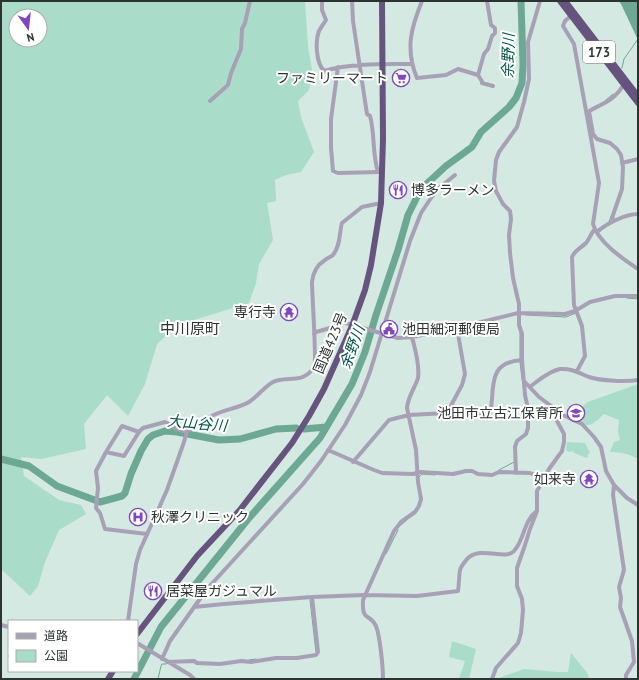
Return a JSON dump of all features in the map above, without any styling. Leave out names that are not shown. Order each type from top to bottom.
[{"type":"highway","name":"国道423号","points":[[138,633],[197,556],[239,511],[292,443],[324,389],[355,326],[372,265],[381,203],[382,1]]},
{"type":"highway","name":"173","points":[[560,1],[638,96]]},
{"type":"highway","name":"173","points":[[565,1],[572,14],[638,103]]},
{"type":"street","points":[[210,101],[228,86],[231,73],[241,49],[242,29],[245,23],[250,1]]},
{"type":"street","points":[[322,1],[322,10],[326,20],[319,33],[318,42],[320,68],[324,71],[338,67],[360,65],[412,64]]},
{"type":"street","points":[[338,67],[331,119],[333,170],[338,173],[380,172],[373,146],[372,122],[370,116],[365,110],[365,101],[353,21],[352,1]]},
{"type":"street","points":[[422,1],[411,34],[412,64],[417,78],[446,75],[458,69],[478,75]]},
{"type":"street","points":[[487,1],[491,25],[495,28],[495,33],[492,36],[488,49],[484,54],[478,75],[482,83],[493,86]]},
{"type":"street","points":[[516,472],[515,447],[517,441],[526,434],[528,428],[522,360],[522,334],[519,325],[518,304],[512,278],[509,235],[511,219],[510,211],[503,204],[496,191],[494,181],[496,160],[499,152],[517,127],[524,102],[529,79],[528,42],[540,1]]},
{"type":"street","points":[[572,14],[565,21],[563,26],[574,44],[599,183],[593,224],[596,231],[611,248],[638,269]]},
{"type":"street","points":[[612,222],[622,189],[623,176],[621,155],[610,143],[597,139],[591,134],[589,111],[604,104],[617,95],[624,84]]},
{"type":"street","points":[[622,163],[638,160]]},
{"type":"street","points":[[161,658],[170,641],[207,589],[303,484],[345,425],[361,395],[370,372],[410,241],[421,213],[439,188],[455,175]]},
{"type":"street","points":[[106,452],[124,456],[138,432],[143,428],[165,422],[177,430],[190,430],[198,423],[214,415],[248,403],[277,380],[298,379],[315,367],[316,360],[312,282],[315,269],[332,255],[341,235],[342,223],[362,207],[381,203]]},
{"type":"street","points":[[577,371],[585,356],[584,332],[575,311],[572,257],[574,253],[587,242],[590,234],[612,222],[638,214]]},
{"type":"street","points":[[314,334],[342,322],[398,338],[412,337],[518,313],[565,314],[575,311],[596,300],[614,296],[638,296]]},
{"type":"street","points":[[447,413],[462,385],[465,374],[457,328]]},
{"type":"street","points":[[384,679],[376,628],[371,620],[364,616],[362,610],[364,595],[394,531],[401,522],[414,512],[419,506],[421,499],[417,473],[416,450],[408,415],[408,401],[418,378],[412,337]]},
{"type":"street","points":[[353,462],[389,420],[408,415],[447,413],[483,416],[489,415],[491,411],[492,384],[498,370],[503,365],[511,361],[522,360]]},
{"type":"street","points":[[531,386],[555,371],[564,369],[577,371],[590,377],[624,381],[638,380]]},
{"type":"street","points":[[524,381],[531,386],[539,397],[561,414],[582,424],[594,437],[601,447],[606,471],[614,485],[627,498],[638,505]]},
{"type":"street","points":[[492,679],[496,668],[518,642],[521,633],[524,610],[522,598],[517,586],[517,568],[537,511],[537,492],[562,451],[564,442],[564,434],[556,419],[554,408]]},
{"type":"street","points":[[138,432],[122,426],[106,452],[96,471],[98,488],[96,508],[100,513],[105,529],[147,534]]},
{"type":"street","points":[[128,620],[136,564],[140,550],[167,490],[184,442],[186,431]]},
{"type":"street","points":[[328,450],[353,462],[382,472],[453,474],[472,471],[478,474],[492,475],[499,472],[516,472],[530,473],[544,479]]},
{"type":"street","points":[[614,485],[613,495],[624,570],[619,587],[621,598],[620,607],[632,642],[634,662],[626,675],[626,679]]},
{"type":"street","points":[[194,607],[312,597],[364,595],[417,596],[458,591],[460,570],[464,562],[470,556],[484,552],[510,554],[514,551],[522,539],[526,523],[537,511]]},
{"type":"street","points":[[167,662],[194,661],[197,663],[220,664],[241,661],[251,662],[276,658],[297,658],[316,655],[318,652],[312,597]]},
{"type":"street","points":[[138,644],[190,675],[194,679]]},
{"type":"green space","points":[[1,1],[305,1],[312,81],[308,91],[298,101],[301,117],[314,152],[301,172],[286,175],[275,180],[276,201],[267,203],[273,240],[259,264],[256,283],[249,303],[178,325],[157,344],[145,384],[128,416],[107,395],[84,424],[86,449],[41,459],[21,457],[24,476],[59,500],[81,505],[86,514],[59,530],[45,562],[38,586],[30,596],[1,569]]},
{"type":"green space","points":[[638,384],[638,459],[617,452],[610,452],[614,442],[620,440],[618,432],[619,420],[604,414],[594,423],[586,425],[582,424],[580,414],[583,406],[588,402]]},
{"type":"green space","points":[[567,442],[585,443],[590,453],[588,454],[587,458],[574,453],[573,451],[569,452],[566,450]]},
{"type":"green space","points":[[452,641],[476,649],[469,679],[459,679],[465,661],[449,657]]},
{"type":"green space","points":[[571,653],[588,674],[589,679],[496,679],[524,669],[568,672]]},
{"type":"shaded area","points":[[619,1],[638,1],[638,40],[621,4]]},
{"type":"waterway","name":"余野川","points":[[138,671],[161,627],[249,518],[320,438],[352,384],[365,352],[408,215],[421,189],[446,166],[472,147],[481,132],[509,107],[516,98],[522,83],[523,65],[521,1]]},
{"type":"waterway","points":[[622,68],[624,59],[638,39]]},
{"type":"waterway","points":[[606,100],[613,94]]},
{"type":"waterway","points":[[598,229],[609,222],[611,216]]},
{"type":"waterway","points":[[627,298],[638,299]]},
{"type":"waterway","points":[[526,315],[566,317],[576,313]]},
{"type":"waterway","points":[[520,332],[520,359]]},
{"type":"waterway","points":[[520,362],[522,379]]},
{"type":"waterway","name":"大山谷川","points":[[304,429],[326,427]]},
{"type":"waterway","name":"大山谷川","points":[[1,459],[29,466],[57,486],[100,502],[122,496],[125,493],[141,451],[148,439],[153,435],[165,431],[219,440],[240,439],[276,429],[296,428]]},
{"type":"waterway","points":[[499,470],[514,462]]},
{"type":"waterway","points":[[419,477],[422,474],[435,475]]},
{"type":"waterway","points":[[401,525],[407,520]]},
{"type":"waterway","points":[[386,554],[398,530]]},
{"type":"waterway","points":[[310,600],[316,652]]},
{"type":"waterway","points":[[249,660],[256,659]]},
{"type":"waterway","points":[[158,679],[162,664],[166,664]]},
{"type":"waterway","name":"余野川","points":[[134,679],[138,672]]},
{"type":"place","name":"ファミリーマート","points":[[401,78]]},
{"type":"place","name":"博多ラーメン","points":[[398,190]]},
{"type":"place","name":"専行寺","points":[[289,312]]},
{"type":"place","name":"池田細河郵便局","points":[[389,329]]},
{"type":"place","name":"池田市立古江保育所","points":[[576,413]]},
{"type":"place","name":"如来寺","points":[[589,479]]},
{"type":"place","name":"秋澤クリニック","points":[[138,517]]},
{"type":"place","name":"居菜屋ガジュマル","points":[[153,591]]},
{"type":"district","name":"中川原町","points":[[190,328]]}]
